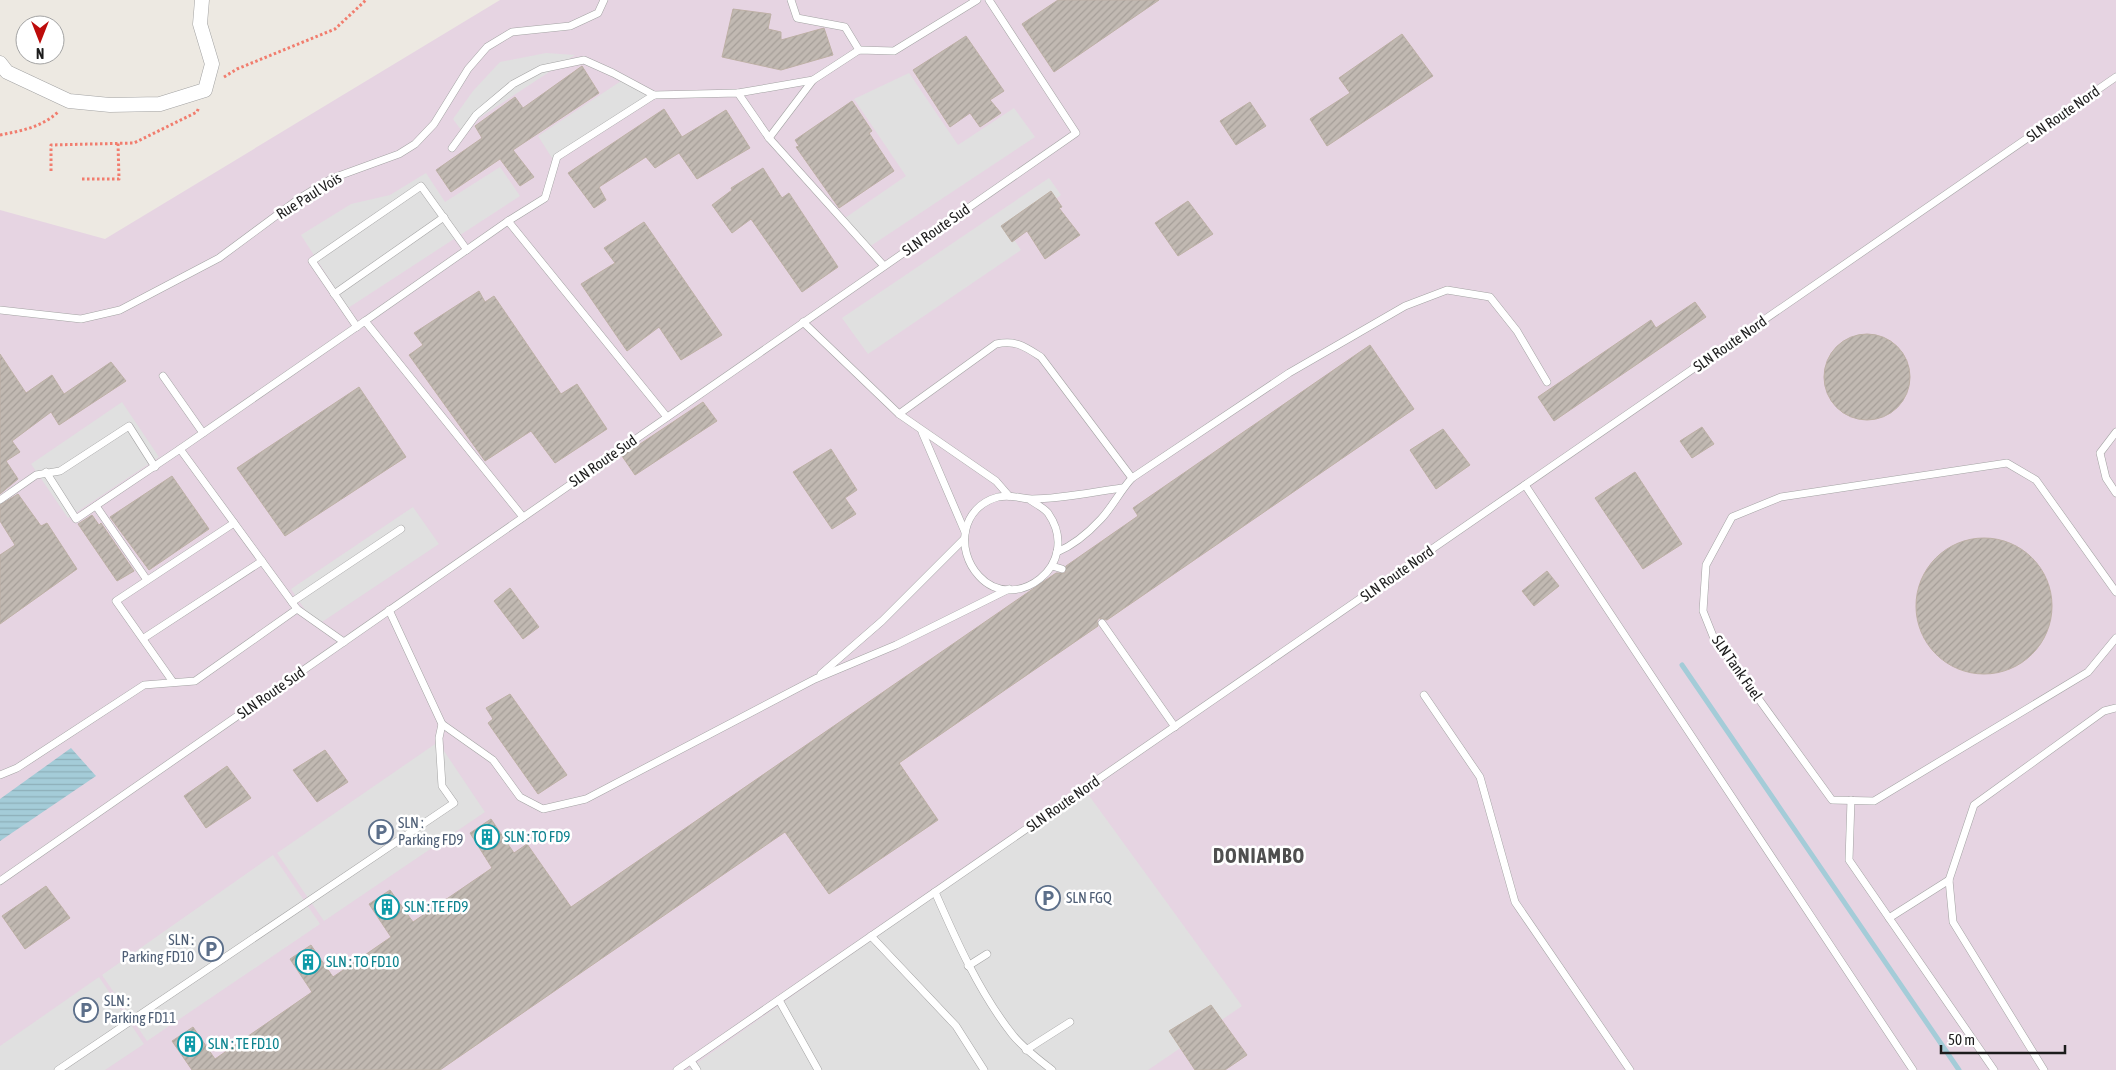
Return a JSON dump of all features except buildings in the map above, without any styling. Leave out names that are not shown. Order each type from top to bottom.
[{"type":"street","points":[[0,63],[7,72],[69,101],[110,106],[160,104],[205,90],[212,64],[200,24],[202,0]]},
{"type":"lane","name":"Rue Paul Vois","points":[[0,310],[81,319],[120,310],[154,293],[219,258],[300,198],[333,178],[399,154],[414,144],[434,124],[468,69],[487,47],[512,32],[570,26],[598,13],[604,0]]},
{"type":"lane","points":[[791,0],[798,18],[845,27],[859,50]]},
{"type":"lane","points":[[769,138],[813,80],[859,50],[894,51],[978,0]]},
{"type":"lane","name":"SLN Route Sud","points":[[0,880],[1076,133],[989,0]]},
{"type":"lane","points":[[452,148],[476,114],[513,84],[541,69],[584,60],[654,95],[738,93],[813,80]]},
{"type":"lane","name":"SLN Route Nord","points":[[677,1070],[2116,77]]},
{"type":"lane","points":[[738,93],[769,138],[884,266]]},
{"type":"lane","points":[[46,472],[76,519],[155,467],[508,221],[545,198],[557,157],[654,95]]},
{"type":"lane","points":[[357,327],[312,261],[421,186],[467,250]]},
{"type":"lane","points":[[334,294],[444,218]]},
{"type":"lane","points":[[508,221],[667,417]]},
{"type":"lane","points":[[1058,552],[1070,547],[1102,519],[1122,488],[1132,478],[1314,358],[1405,306],[1447,290],[1490,297],[1517,330],[1547,382]]},
{"type":"lane","points":[[365,321],[523,517]]},
{"type":"lane","points":[[803,322],[899,414],[996,481],[1009,496]]},
{"type":"lane","points":[[899,414],[996,344],[1009,341],[1025,346],[1041,357],[1132,478]]},
{"type":"lane","points":[[162,376],[203,433]]},
{"type":"lane","points":[[0,500],[36,475],[60,471],[130,426],[155,467]]},
{"type":"lane","points":[[922,431],[965,535]]},
{"type":"lane","points":[[2116,432],[2100,453],[2106,478],[2116,493]]},
{"type":"lane","points":[[180,449],[292,602],[298,609],[344,642]]},
{"type":"lane","name":"SLN Tank Fuel","points":[[2116,592],[2036,480],[2007,464],[1781,497],[1732,517],[1706,565],[1703,611],[1713,636],[1832,800],[1874,801],[2088,672],[2116,638]]},
{"type":"lane","points":[[1525,485],[1913,1070]]},
{"type":"lane","points":[[1030,500],[1047,512],[1057,531],[1058,552],[1052,566],[1044,576],[1034,583],[1022,588],[1009,589],[994,586],[981,579],[971,568],[965,554],[965,535],[976,510],[997,498],[1009,496],[1030,500],[1122,488]]},
{"type":"lane","points":[[96,506],[147,580]]},
{"type":"lane","points":[[173,682],[144,638],[116,601],[234,523]]},
{"type":"lane","points":[[292,602],[402,529]]},
{"type":"lane","points":[[815,680],[882,621],[965,535]]},
{"type":"lane","points":[[144,638],[262,561]]},
{"type":"lane","points":[[1052,566],[1062,569]]},
{"type":"lane","points":[[389,610],[442,724],[493,760],[520,797],[543,809],[586,799],[815,680],[896,645],[1009,589]]},
{"type":"lane","points":[[0,774],[17,768],[144,685],[194,681],[298,609]]},
{"type":"lane","points":[[1102,623],[1175,726]]},
{"type":"lane","points":[[1424,695],[1480,777],[1516,902],[1630,1070]]},
{"type":"lane","points":[[2044,1070],[1953,922],[1949,880],[1974,805],[2104,711],[2116,708]]},
{"type":"lane","points":[[58,1070],[454,803],[442,786],[439,738],[442,724]]},
{"type":"lane","points":[[1851,800],[1849,860],[1994,1070]]},
{"type":"lane","points":[[1889,918],[1949,880]]},
{"type":"lane","points":[[935,892],[968,966],[1011,1033],[1026,1050],[1052,1070]]},
{"type":"lane","points":[[871,936],[956,1026],[984,1070]]},
{"type":"lane","points":[[968,966],[987,954]]},
{"type":"lane","points":[[779,1000],[818,1070]]},
{"type":"lane","points":[[1026,1050],[1070,1022]]},
{"type":"lane","points":[[691,1061],[697,1070]]},
{"type":"path","points":[[0,135],[27,130],[50,119],[69,101]]},
{"type":"path","points":[[82,180],[119,179],[118,143]]},
{"type":"shaded area","points":[[500,0],[2116,0],[2116,1070],[0,1070],[0,210],[105,239]]},
{"type":"shaded area","points":[[546,53],[575,55],[461,130],[453,119],[473,91],[500,62]]},
{"type":"shaded area","points":[[909,73],[958,145],[1014,108],[1035,137],[866,249],[845,218],[906,176],[854,99]]},
{"type":"shaded area","points":[[621,81],[648,96],[552,158],[538,136]]},
{"type":"shaded area","points":[[500,167],[520,196],[348,308],[301,235],[351,204],[390,195],[426,173],[445,202]]},
{"type":"shaded area","points":[[1049,178],[1061,195],[1009,232],[1021,250],[868,354],[842,318]]},
{"type":"shaded area","points":[[122,402],[159,457],[68,518],[31,464]]},
{"type":"shaded area","points":[[413,507],[439,544],[316,626],[291,589]]},
{"type":"shaded area","name":"SLN : Parking FD9","points":[[438,742],[485,812],[324,921],[277,853]]},
{"type":"shaded area","name":"SLN FGQ","points":[[1085,790],[1242,1006],[1148,1070],[687,1070]]},
{"type":"shaded area","name":"SLN : Parking FD10","points":[[273,855],[320,924],[147,1041],[102,975]]},
{"type":"shaded area","name":"SLN : Parking FD11","points":[[99,977],[144,1044],[105,1070],[0,1070],[0,1046]]},
{"type":"water","points":[[71,748],[96,776],[0,841],[0,799]]},
{"type":"waterway","points":[[1682,665],[1959,1070]]},
{"type":"place","name":"SLN : Parking FD9","points":[[381,832]]},
{"type":"place","name":"SLN : TO FD9","points":[[487,837]]},
{"type":"place","name":"SLN FGQ","points":[[1048,898]]},
{"type":"place","name":"SLN : TE FD9","points":[[387,907]]},
{"type":"place","name":"SLN : Parking FD10","points":[[211,949]]},
{"type":"place","name":"SLN : TO FD10","points":[[308,962]]},
{"type":"place","name":"SLN : Parking FD11","points":[[86,1010]]},
{"type":"place","name":"SLN : TE FD10","points":[[190,1044]]},
{"type":"district","name":"DONIAMBO","points":[[1259,856]]}]
